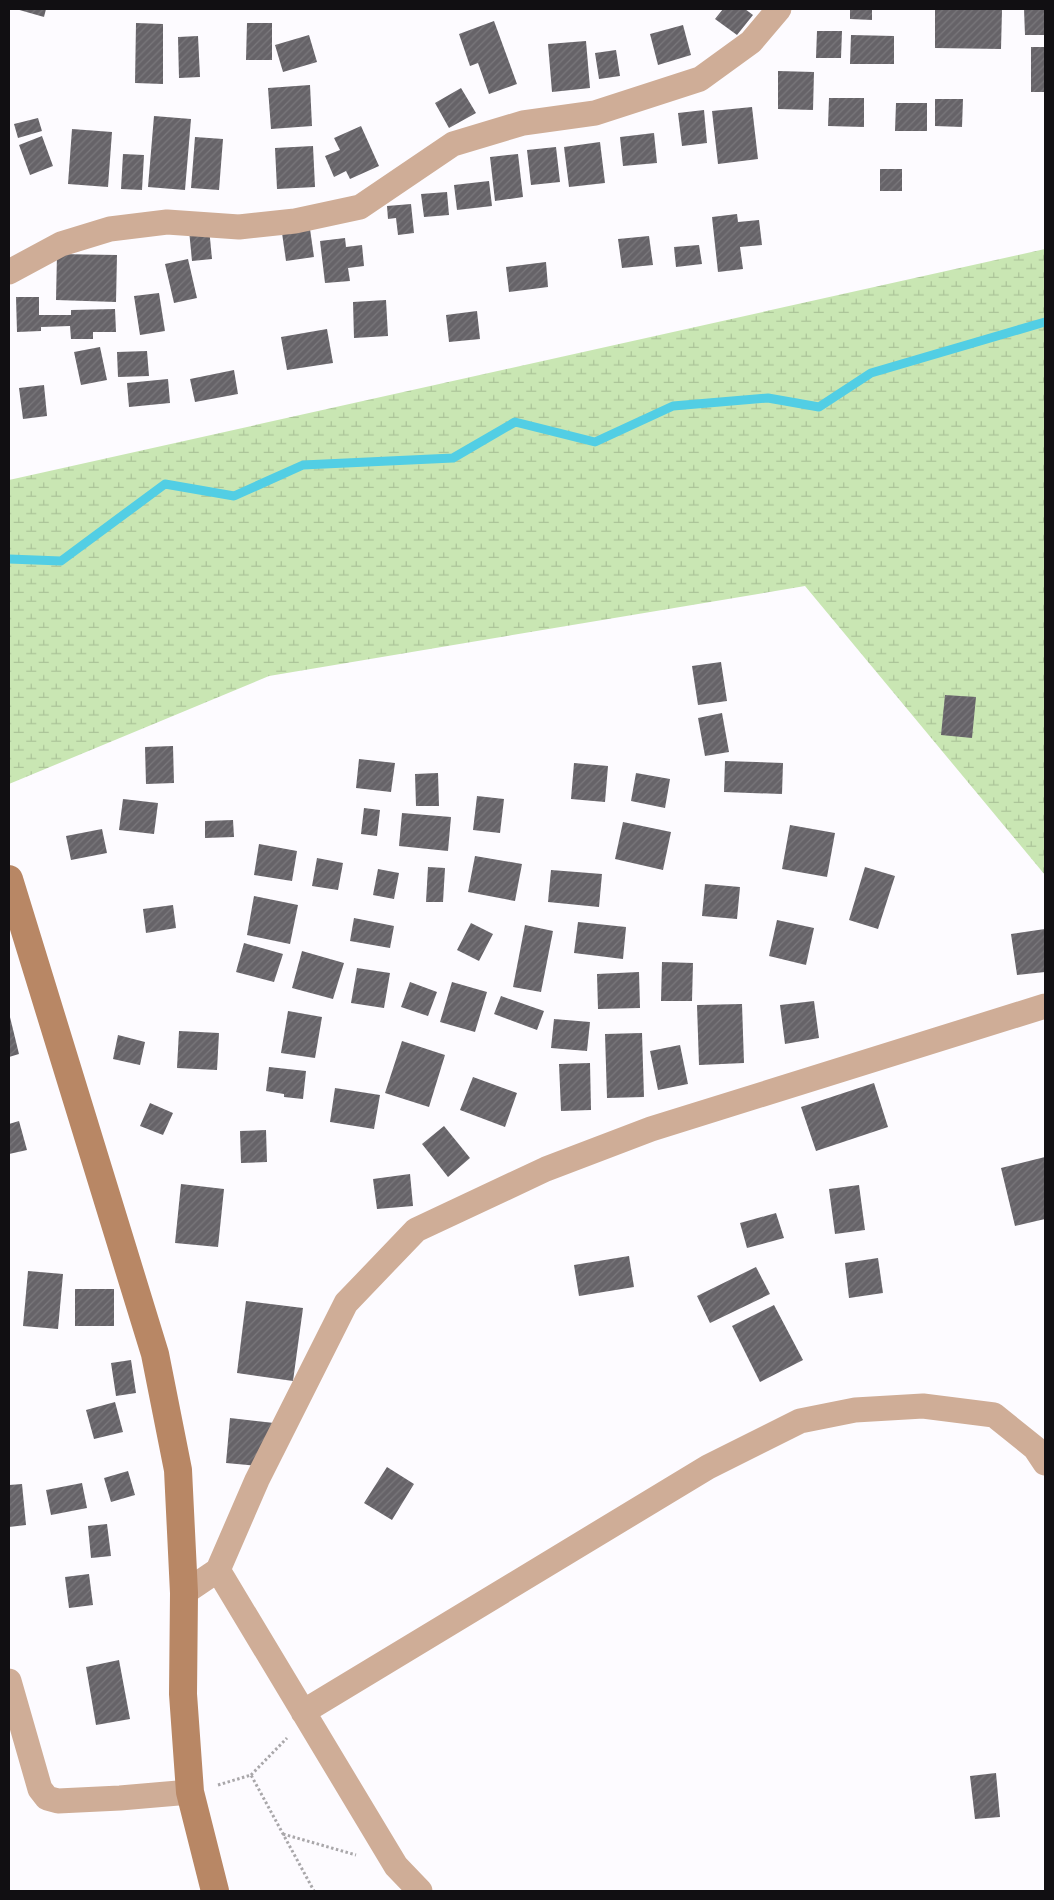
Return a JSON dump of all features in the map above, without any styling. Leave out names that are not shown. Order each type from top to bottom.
[{"type":"street","points":[[9,272],[61,244],[110,228],[167,222],[239,226],[258,225],[295,221],[360,207],[454,144],[523,123],[595,113],[700,79],[751,42],[779,9]]},
{"type":"street","points":[[9,879],[155,1354],[178,1470],[184,1593],[183,1694],[190,1792],[215,1891]]},
{"type":"street","points":[[184,1593],[218,1570],[257,1480],[346,1303],[416,1230],[546,1169],[651,1129],[1045,1006]]},
{"type":"street","points":[[303,1712],[493,1599],[708,1467],[800,1421],[855,1410],[923,1406],[994,1415],[1035,1448],[1045,1463]]},
{"type":"street","points":[[218,1570],[396,1866],[420,1891]]},
{"type":"street","points":[[9,1681],[40,1789],[47,1798],[58,1801],[190,1792]]},
{"type":"path","points":[[190,1792],[251,1775],[284,1744],[303,1712]]},
{"type":"path","points":[[251,1775],[314,1891]]},
{"type":"path","points":[[283,1834],[396,1866]]},
{"type":"green space","points":[[1045,249],[1045,875],[805,586],[269,676],[9,784],[9,480]]},
{"type":"building","points":[[16,9],[46,9],[44,17]]},
{"type":"building","points":[[723,9],[745,9],[753,15],[737,35],[715,19]]},
{"type":"building","points":[[850,9],[872,9],[872,20],[850,19]]},
{"type":"building","points":[[935,9],[1002,10],[1001,49],[935,48]]},
{"type":"building","points":[[1024,9],[1045,9],[1045,35],[1025,35]]},
{"type":"building","points":[[494,21],[517,84],[489,94],[478,63],[470,66],[459,34]]},
{"type":"building","points":[[136,23],[163,24],[163,84],[135,83]]},
{"type":"building","points":[[247,23],[272,23],[272,60],[246,60]]},
{"type":"building","points":[[683,25],[691,55],[658,65],[650,34]]},
{"type":"building","points":[[817,31],[842,31],[841,58],[816,58]]},
{"type":"building","points":[[309,35],[317,62],[283,72],[275,45]]},
{"type":"building","points":[[851,35],[894,36],[894,64],[850,64]]},
{"type":"building","points":[[198,36],[200,77],[179,78],[178,37]]},
{"type":"building","points":[[586,41],[590,88],[552,92],[548,44]]},
{"type":"building","points":[[1031,47],[1045,47],[1045,92],[1031,92]]},
{"type":"building","points":[[616,50],[620,76],[599,79],[595,53]]},
{"type":"building","points":[[778,71],[814,72],[813,110],[778,109]]},
{"type":"building","points":[[310,85],[312,126],[271,129],[268,88]]},
{"type":"building","points":[[461,88],[476,113],[449,128],[435,103]]},
{"type":"building","points":[[829,98],[864,98],[864,127],[828,126]]},
{"type":"building","points":[[935,99],[963,99],[962,127],[935,126]]},
{"type":"building","points":[[896,103],[927,103],[927,131],[895,131]]},
{"type":"building","points":[[752,107],[758,159],[718,164],[712,111]]},
{"type":"building","points":[[704,110],[707,143],[682,146],[678,113]]},
{"type":"building","points":[[154,116],[191,119],[185,190],[148,187]]},
{"type":"building","points":[[38,118],[42,131],[18,138],[14,124]]},
{"type":"building","points":[[361,126],[379,166],[350,179],[346,171],[334,177],[325,156],[340,150],[334,138]]},
{"type":"building","points":[[72,129],[112,132],[108,187],[68,184]]},
{"type":"building","points":[[654,133],[657,163],[623,166],[620,137]]},
{"type":"building","points":[[42,136],[53,166],[30,175],[19,145]]},
{"type":"building","points":[[195,137],[223,139],[219,190],[191,188]]},
{"type":"building","points":[[600,142],[605,183],[569,187],[564,147]]},
{"type":"building","points":[[313,146],[315,187],[277,189],[275,148]]},
{"type":"building","points":[[556,147],[560,182],[531,185],[527,150]]},
{"type":"building","points":[[123,154],[144,155],[142,190],[121,189]]},
{"type":"building","points":[[518,154],[523,197],[495,201],[490,157]]},
{"type":"building","points":[[880,169],[902,169],[902,191],[880,191]]},
{"type":"building","points":[[489,181],[492,206],[457,210],[454,185]]},
{"type":"building","points":[[447,192],[449,215],[424,217],[421,194]]},
{"type":"building","points":[[411,204],[414,233],[398,235],[396,218],[388,219],[387,206]]},
{"type":"building","points":[[737,214],[738,222],[759,220],[762,245],[740,247],[743,269],[718,272],[712,217]]},
{"type":"building","points":[[209,228],[212,259],[192,261],[189,230]]},
{"type":"building","points":[[310,229],[314,257],[286,261],[282,233]]},
{"type":"building","points":[[649,236],[653,265],[622,268],[618,239]]},
{"type":"building","points":[[345,238],[346,247],[362,245],[364,266],[348,268],[350,281],[325,283],[320,241]]},
{"type":"building","points":[[699,245],[702,264],[676,267],[674,247]]},
{"type":"building","points":[[57,254],[117,255],[116,302],[56,300]]},
{"type":"building","points":[[188,259],[197,298],[174,303],[165,264]]},
{"type":"building","points":[[546,262],[548,287],[509,292],[506,267]]},
{"type":"building","points":[[159,293],[165,331],[140,335],[134,296]]},
{"type":"building","points":[[16,297],[39,297],[39,315],[71,315],[71,310],[115,309],[116,332],[93,332],[93,339],[71,339],[70,326],[41,327],[41,331],[17,332]]},
{"type":"building","points":[[386,300],[388,336],[354,338],[353,302]]},
{"type":"building","points":[[477,311],[480,339],[449,342],[446,315]]},
{"type":"building","points":[[327,329],[333,363],[287,370],[281,337]]},
{"type":"building","points":[[100,347],[107,380],[81,385],[74,352]]},
{"type":"building","points":[[147,351],[149,376],[118,377],[117,352]]},
{"type":"building","points":[[234,370],[238,394],[195,402],[190,379]]},
{"type":"building","points":[[168,379],[170,403],[129,407],[127,383]]},
{"type":"building","points":[[44,385],[47,416],[23,419],[19,388]]},
{"type":"building","points":[[721,662],[727,701],[698,705],[692,666]]},
{"type":"building","points":[[945,695],[976,697],[972,738],[941,735]]},
{"type":"building","points":[[722,713],[729,752],[705,756],[698,718]]},
{"type":"building","points":[[173,746],[174,783],[146,784],[145,747]]},
{"type":"building","points":[[359,759],[395,763],[391,792],[356,788]]},
{"type":"building","points":[[725,761],[783,763],[782,794],[724,792]]},
{"type":"building","points":[[574,763],[608,766],[605,802],[571,799]]},
{"type":"building","points":[[438,773],[439,806],[416,806],[415,774]]},
{"type":"building","points":[[636,773],[670,779],[665,808],[631,801]]},
{"type":"building","points":[[477,796],[504,799],[500,833],[473,830]]},
{"type":"building","points":[[123,799],[158,803],[154,834],[119,830]]},
{"type":"building","points":[[364,808],[380,810],[377,836],[361,834]]},
{"type":"building","points":[[402,813],[451,817],[448,851],[399,846]]},
{"type":"building","points":[[233,820],[234,837],[205,838],[205,821]]},
{"type":"building","points":[[623,822],[671,832],[663,870],[615,859]]},
{"type":"building","points":[[790,825],[835,833],[827,877],[782,869]]},
{"type":"building","points":[[102,829],[107,853],[71,860],[66,836]]},
{"type":"building","points":[[259,844],[297,851],[292,881],[254,875]]},
{"type":"building","points":[[475,856],[522,864],[515,901],[468,892]]},
{"type":"building","points":[[317,858],[343,863],[338,890],[312,886]]},
{"type":"building","points":[[428,867],[445,868],[443,902],[426,902]]},
{"type":"building","points":[[865,867],[895,876],[878,929],[849,920]]},
{"type":"building","points":[[378,869],[399,873],[394,899],[373,895]]},
{"type":"building","points":[[551,870],[602,874],[599,907],[548,902]]},
{"type":"building","points":[[705,884],[740,887],[737,919],[702,916]]},
{"type":"building","points":[[254,896],[298,905],[290,944],[247,935]]},
{"type":"building","points":[[173,905],[176,928],[146,933],[143,909]]},
{"type":"building","points":[[354,918],[394,926],[390,948],[350,941]]},
{"type":"building","points":[[777,920],[814,928],[806,965],[769,956]]},
{"type":"building","points":[[578,922],[626,927],[623,959],[574,953]]},
{"type":"building","points":[[471,923],[493,934],[479,961],[457,950]]},
{"type":"building","points":[[525,925],[553,931],[541,992],[513,987]]},
{"type":"building","points":[[1045,929],[1045,972],[1017,975],[1011,934]]},
{"type":"building","points":[[244,943],[283,954],[274,982],[236,972]]},
{"type":"building","points":[[302,951],[344,963],[333,999],[292,988]]},
{"type":"building","points":[[662,962],[693,963],[692,1001],[661,1001]]},
{"type":"building","points":[[357,968],[390,973],[384,1008],[351,1003]]},
{"type":"building","points":[[639,972],[640,1008],[598,1009],[597,974]]},
{"type":"building","points":[[410,982],[437,992],[428,1016],[401,1007]]},
{"type":"building","points":[[452,982],[487,992],[475,1032],[440,1022]]},
{"type":"building","points":[[501,996],[544,1011],[537,1030],[494,1014]]},
{"type":"building","points":[[814,1001],[819,1038],[785,1044],[780,1005]]},
{"type":"building","points":[[742,1004],[744,1063],[699,1065],[697,1005]]},
{"type":"building","points":[[288,1011],[322,1017],[315,1058],[281,1053]]},
{"type":"building","points":[[9,1013],[19,1054],[9,1057]]},
{"type":"building","points":[[554,1019],[590,1022],[587,1051],[551,1048]]},
{"type":"building","points":[[179,1031],[219,1033],[217,1070],[177,1068]]},
{"type":"building","points":[[642,1033],[644,1097],[607,1098],[605,1034]]},
{"type":"building","points":[[118,1035],[145,1042],[140,1065],[113,1059]]},
{"type":"building","points":[[402,1041],[445,1055],[429,1107],[385,1093]]},
{"type":"building","points":[[680,1045],[688,1084],[658,1090],[650,1051]]},
{"type":"building","points":[[590,1063],[591,1110],[561,1111],[559,1064]]},
{"type":"building","points":[[269,1067],[306,1071],[303,1099],[284,1097],[284,1094],[266,1091]]},
{"type":"building","points":[[473,1077],[517,1093],[505,1127],[460,1110]]},
{"type":"building","points":[[874,1083],[888,1127],[816,1151],[801,1107]]},
{"type":"building","points":[[335,1088],[380,1095],[374,1129],[330,1122]]},
{"type":"building","points":[[150,1103],[173,1113],[163,1135],[140,1126]]},
{"type":"building","points":[[19,1121],[27,1150],[9,1154],[9,1124]]},
{"type":"building","points":[[444,1126],[470,1158],[448,1177],[422,1144]]},
{"type":"building","points":[[266,1130],[267,1162],[241,1163],[240,1131]]},
{"type":"building","points":[[1045,1157],[1045,1219],[1015,1226],[1001,1168]]},
{"type":"building","points":[[410,1174],[413,1206],[377,1209],[373,1179]]},
{"type":"building","points":[[181,1184],[224,1189],[218,1247],[175,1243]]},
{"type":"building","points":[[859,1185],[865,1230],[835,1234],[829,1189]]},
{"type":"building","points":[[776,1213],[784,1238],[747,1248],[740,1223]]},
{"type":"building","points":[[629,1256],[634,1287],[579,1296],[574,1265]]},
{"type":"building","points":[[878,1258],[883,1293],[849,1298],[845,1263]]},
{"type":"building","points":[[756,1267],[770,1294],[710,1323],[697,1296]]},
{"type":"building","points":[[28,1271],[63,1274],[58,1329],[23,1326]]},
{"type":"building","points":[[75,1289],[114,1289],[114,1326],[75,1326]]},
{"type":"building","points":[[246,1301],[303,1308],[293,1381],[237,1373]]},
{"type":"building","points":[[774,1305],[803,1360],[760,1382],[732,1326]]},
{"type":"building","points":[[131,1360],[136,1393],[116,1396],[111,1363]]},
{"type":"building","points":[[115,1402],[123,1432],[94,1439],[86,1410]]},
{"type":"building","points":[[230,1418],[274,1423],[270,1467],[226,1463]]},
{"type":"building","points":[[387,1467],[414,1484],[392,1520],[364,1503]]},
{"type":"building","points":[[128,1471],[135,1495],[111,1502],[104,1478]]},
{"type":"building","points":[[82,1483],[87,1508],[51,1515],[46,1490]]},
{"type":"building","points":[[22,1484],[26,1525],[9,1527],[9,1485]]},
{"type":"building","points":[[107,1524],[111,1556],[91,1558],[88,1526]]},
{"type":"building","points":[[89,1574],[93,1605],[69,1608],[65,1577]]},
{"type":"building","points":[[119,1660],[130,1719],[96,1725],[86,1667]]},
{"type":"building","points":[[996,1773],[1000,1817],[975,1819],[970,1776]]},
{"type":"waterway","points":[[9,559],[61,561],[165,484],[234,496],[303,465],[453,458],[515,422],[595,442],[673,406],[768,398],[819,407],[871,373],[1045,322]]}]
